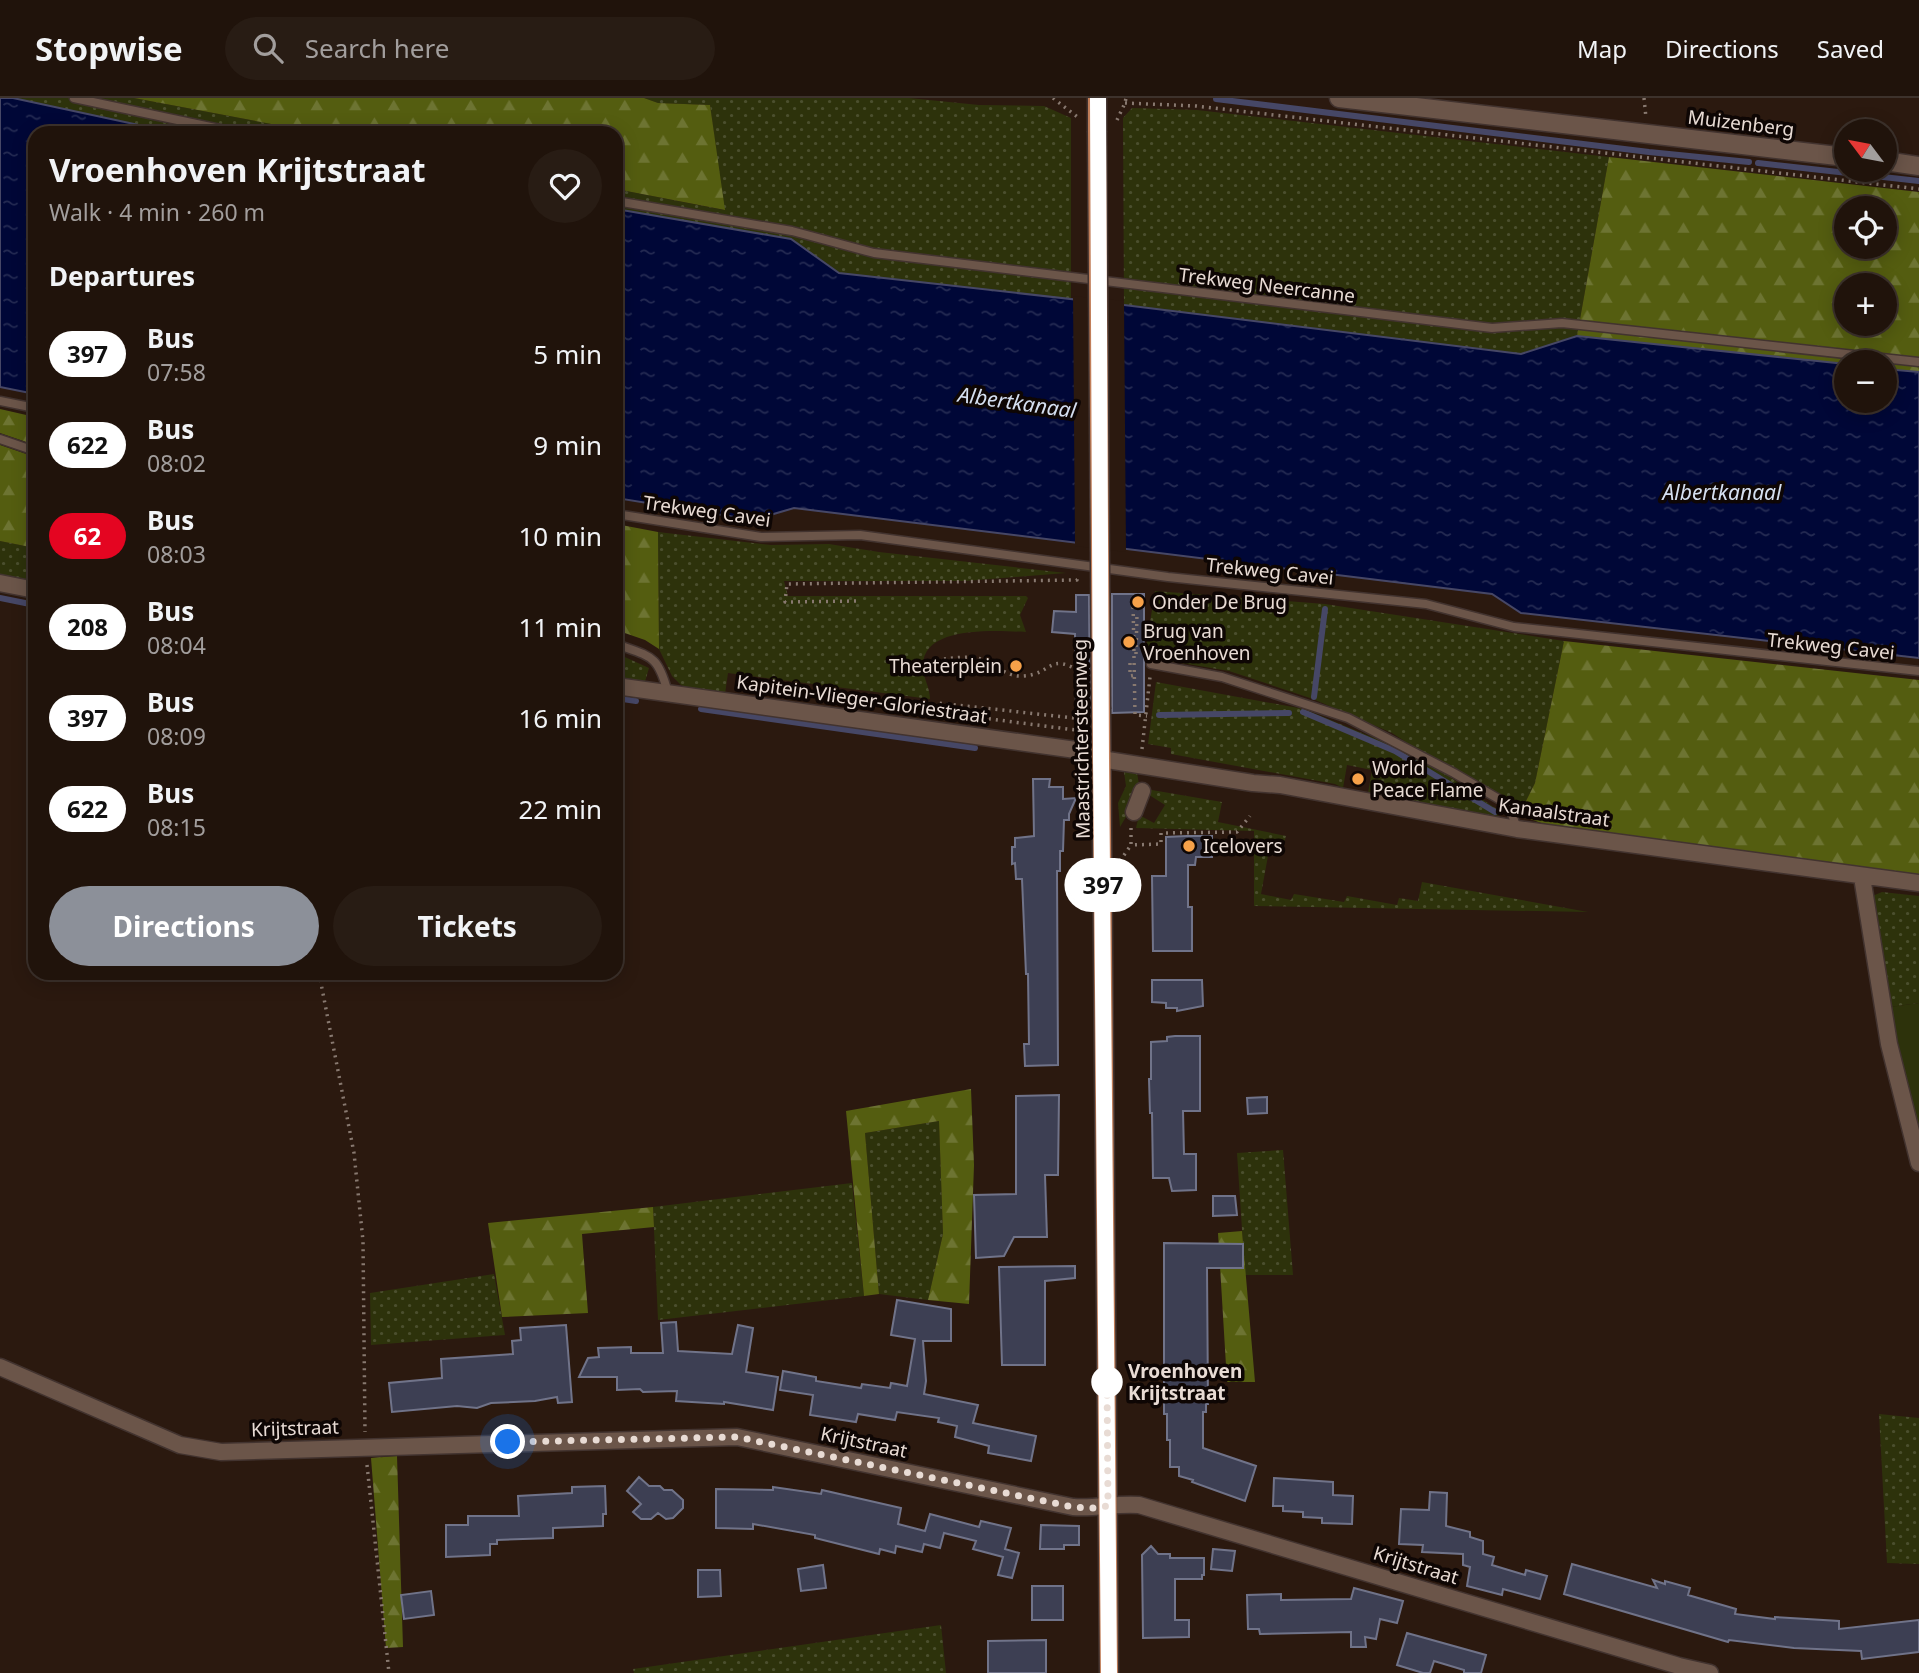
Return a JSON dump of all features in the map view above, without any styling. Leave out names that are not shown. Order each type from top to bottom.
[{"type":"main road","name":"Maastrichtersteenweg","points":[[1097,98],[1109,1673]]},
{"type":"street","name":"Muizenberg","points":[[1339,98],[1834,156]]},
{"type":"street","points":[[1897,163],[1919,166]]},
{"type":"street","points":[[0,583],[28,589]]},
{"type":"street","name":"Kapitein-Vlieger-Gloriestraat","points":[[623,687],[1083,751],[1101,759]]},
{"type":"street","name":"Kanaalstraat","points":[[1101,759],[1280,785],[1517,829],[1919,883]]},
{"type":"street","points":[[1134,812],[1142,791]]},
{"type":"street","points":[[1862,877],[1889,1044],[1919,1163]]},
{"type":"street","name":"Krijtstraat","points":[[0,1367],[180,1445],[221,1452],[737,1437],[1073,1507],[1139,1505],[1710,1673]]},
{"type":"lane","points":[[74,98],[206,126]]},
{"type":"lane","name":"Trekweg Neercanne","points":[[623,202],[792,231],[888,254],[1492,328],[1562,323],[1919,362]]},
{"type":"lane","points":[[0,401],[28,407]]},
{"type":"lane","points":[[0,439],[28,449]]},
{"type":"lane","name":"Trekweg Cavei","points":[[623,515],[761,537],[860,535],[1168,577],[1426,604],[1514,627],[1919,671]]},
{"type":"lane","points":[[623,647],[649,656],[661,667],[668,693]]},
{"type":"lane","points":[[1151,664],[1222,677],[1348,718],[1509,805],[1517,829]]},
{"type":"path","points":[[1052,98],[1079,119]]},
{"type":"path","points":[[1117,118],[1126,101],[1196,106],[1919,188]]},
{"type":"path","points":[[856,601],[785,603],[787,584],[1077,580],[1078,564]]},
{"type":"path","points":[[1133,600],[1135,715],[1146,716]]},
{"type":"path","points":[[1136,685],[1137,614]]},
{"type":"path","points":[[944,659],[979,658],[1022,677],[1052,664],[1065,663],[1085,675]]},
{"type":"path","points":[[1130,663],[1130,676],[1150,678],[1142,746]]},
{"type":"path","points":[[949,713],[936,712],[937,703],[1083,719]]},
{"type":"path","points":[[963,715],[1083,731]]},
{"type":"path","points":[[1134,812],[1130,845],[1161,844],[1161,833],[1237,832],[1250,816]]},
{"type":"path","points":[[320,980],[354,1153],[363,1241],[365,1447],[389,1673]]},
{"type":"green space","points":[[13,98],[134,98],[282,126],[143,126]]},
{"type":"green space","points":[[134,98],[644,98],[658,103],[710,105],[725,210],[623,190],[623,126],[282,126]]},
{"type":"green space","points":[[644,98],[909,98],[979,105],[1044,106],[1071,118],[1071,299],[838,273],[791,239],[623,210],[623,190],[724,210],[710,105],[658,103]]},
{"type":"green space","points":[[1132,108],[1197,110],[1609,157],[1577,336],[1522,354],[1124,305],[1123,118]]},
{"type":"green space","points":[[1609,157],[1919,192],[1919,372],[1897,370],[1897,350],[1834,350],[1834,363],[1577,336]]},
{"type":"green space","points":[[0,409],[28,415],[28,443],[0,433]]},
{"type":"green space","points":[[0,445],[28,455],[28,547],[0,541]]},
{"type":"green space","points":[[623,525],[658,532],[659,649],[645,640],[623,632]]},
{"type":"green space","points":[[658,532],[771,545],[829,544],[1066,573],[965,581],[784,581],[788,596],[1026,596],[1028,598],[1020,615],[1026,632],[964,633],[935,643],[926,653],[923,667],[930,699],[728,673],[725,694],[689,689],[681,685],[672,676],[659,649]]},
{"type":"green space","points":[[0,541],[28,547],[28,585],[0,579]]},
{"type":"green space","points":[[1155,591],[1325,604],[1564,641],[1535,783],[1519,815],[1392,733],[1313,699],[1229,671],[1158,659],[1159,649],[1146,648]]},
{"type":"green space","points":[[1564,641],[1919,680],[1919,878],[1586,833],[1544,824],[1519,815],[1535,783]]},
{"type":"green space","points":[[623,656],[649,668],[644,685],[623,682]]},
{"type":"green space","points":[[1156,682],[1304,709],[1396,747],[1447,775],[1498,810],[1499,815],[1494,817],[1368,793],[1372,770],[1347,765],[1343,788],[1335,784],[1171,754],[1171,748],[1148,744]]},
{"type":"green space","points":[[1127,767],[1136,767],[1140,790],[1136,788],[1126,806],[1130,810],[1120,827],[1118,803],[1126,786],[1124,772]]},
{"type":"green space","points":[[1146,789],[1222,802],[1218,822],[1286,836],[1283,847],[1270,845],[1261,894],[1291,900],[1294,894],[1344,902],[1347,896],[1397,905],[1399,898],[1418,901],[1422,882],[1588,912],[1254,906],[1254,831],[1136,828],[1139,815],[1154,823],[1165,805],[1146,793]]},
{"type":"green space","points":[[1882,892],[1919,896],[1919,1003],[1890,1007],[1870,897]]},
{"type":"green space","points":[[1919,1003],[1919,1134],[1890,1007]]},
{"type":"green space","points":[[971,1089],[974,1165],[969,1304],[928,1300],[943,1234],[939,1121],[865,1133],[879,1294],[864,1296],[846,1111]]},
{"type":"green space","points":[[939,1121],[943,1234],[928,1300],[879,1294],[865,1133]]},
{"type":"green space","points":[[1283,1150],[1293,1275],[1245,1275],[1237,1153]]},
{"type":"green space","points":[[852,1183],[864,1296],[658,1320],[653,1207]]},
{"type":"green space","points":[[653,1207],[654,1227],[582,1234],[588,1313],[502,1317],[488,1223]]},
{"type":"green space","points":[[1242,1231],[1255,1382],[1227,1382],[1218,1233]]},
{"type":"green space","points":[[494,1274],[505,1335],[371,1345],[370,1293]]},
{"type":"green space","points":[[1879,1414],[1919,1418],[1919,1564],[1887,1563]]},
{"type":"green space","points":[[397,1456],[403,1647],[386,1648],[371,1458]]},
{"type":"green space","points":[[941,1625],[946,1673],[634,1673],[633,1669]]},
{"type":"water","points":[[0,98],[13,98],[143,126],[28,126],[28,393],[0,387]]},
{"type":"water","name":"Albertkanaal","points":[[623,210],[791,239],[839,273],[1521,354],[1577,336],[1834,363],[1834,413],[1897,413],[1897,370],[1919,372],[1919,658],[1521,613],[1492,594],[794,508],[753,520],[623,499]]},
{"type":"pier","points":[[1073,296],[1124,301],[1126,552],[1075,546]]},
{"type":"building","points":[[1112,594],[1144,594],[1144,712],[1112,713]]},
{"type":"building","points":[[1076,595],[1089,595],[1090,713],[1076,713],[1075,634],[1052,632],[1054,611],[1076,612]]},
{"type":"building","points":[[1033,779],[1050,779],[1049,787],[1063,787],[1063,799],[1076,798],[1069,820],[1064,820],[1063,851],[1060,851],[1060,871],[1057,871],[1058,1065],[1025,1066],[1024,1044],[1029,1044],[1028,974],[1022,879],[1016,879],[1015,863],[1012,864],[1012,847],[1015,847],[1015,838],[1034,836]]},
{"type":"building","points":[[1212,836],[1212,857],[1196,857],[1195,865],[1188,865],[1192,951],[1153,951],[1152,876],[1166,876],[1166,837]]},
{"type":"building","points":[[1152,980],[1202,980],[1203,1006],[1177,1011],[1177,1008],[1166,1008],[1166,1003],[1152,1002]]},
{"type":"building","points":[[1200,1036],[1200,1111],[1183,1111],[1184,1154],[1196,1154],[1196,1190],[1172,1191],[1169,1178],[1153,1178],[1149,1079],[1151,1042],[1167,1041],[1167,1037]]},
{"type":"building","points":[[1059,1095],[1058,1175],[1045,1175],[1047,1237],[1014,1237],[1004,1256],[976,1258],[974,1195],[1016,1194],[1016,1096]]},
{"type":"building","points":[[1267,1097],[1267,1113],[1248,1114],[1247,1098]]},
{"type":"building","points":[[1213,1196],[1235,1196],[1237,1215],[1213,1216]]},
{"type":"building","points":[[1164,1243],[1243,1244],[1243,1268],[1207,1268],[1208,1404],[1206,1412],[1203,1412],[1203,1448],[1256,1466],[1245,1501],[1192,1482],[1193,1480],[1179,1476],[1179,1467],[1170,1467],[1170,1440],[1167,1440],[1167,1414],[1164,1414]]},
{"type":"building","points":[[1075,1266],[1075,1278],[1045,1281],[1045,1365],[1002,1365],[999,1267]]},
{"type":"building","points":[[897,1300],[951,1309],[951,1341],[923,1341],[926,1381],[924,1394],[978,1405],[973,1423],[1036,1436],[1031,1461],[988,1453],[989,1446],[955,1437],[957,1426],[938,1422],[939,1418],[897,1412],[895,1420],[858,1414],[856,1422],[810,1415],[813,1395],[780,1390],[783,1371],[816,1377],[816,1381],[861,1388],[862,1384],[890,1388],[891,1383],[907,1386],[915,1339],[891,1335]]},
{"type":"building","points":[[676,1322],[678,1351],[732,1354],[738,1325],[753,1328],[746,1372],[778,1377],[773,1410],[724,1402],[676,1401],[677,1391],[617,1390],[617,1377],[579,1377],[588,1358],[599,1357],[598,1348],[631,1347],[631,1353],[663,1353],[661,1323]]},
{"type":"building","points":[[566,1325],[572,1402],[558,1403],[557,1397],[491,1403],[477,1408],[457,1406],[392,1412],[389,1383],[442,1378],[441,1359],[513,1354],[512,1341],[521,1340],[520,1328]]},
{"type":"building","points":[[639,1477],[649,1486],[672,1490],[683,1500],[683,1508],[673,1518],[666,1519],[658,1513],[651,1519],[641,1519],[633,1512],[641,1504],[627,1491]]},
{"type":"building","points":[[1274,1478],[1333,1482],[1333,1495],[1353,1496],[1352,1524],[1322,1523],[1322,1518],[1303,1517],[1303,1512],[1283,1511],[1283,1506],[1273,1506]]},
{"type":"building","points":[[605,1486],[606,1514],[603,1514],[603,1526],[553,1528],[553,1538],[497,1540],[497,1544],[490,1544],[490,1555],[446,1557],[446,1525],[468,1525],[468,1516],[519,1516],[518,1496],[572,1493],[572,1487]]},
{"type":"building","points":[[773,1487],[821,1494],[822,1490],[901,1508],[898,1524],[925,1531],[930,1514],[979,1527],[981,1521],[1011,1528],[1005,1549],[1019,1553],[1012,1578],[998,1575],[1003,1557],[973,1549],[976,1541],[944,1533],[940,1548],[924,1544],[922,1552],[896,1546],[895,1553],[880,1549],[879,1554],[815,1538],[815,1535],[753,1524],[753,1529],[716,1528],[716,1489],[773,1490]]},
{"type":"building","points":[[1430,1492],[1447,1493],[1446,1526],[1470,1532],[1470,1537],[1483,1541],[1483,1554],[1494,1557],[1492,1565],[1525,1575],[1526,1570],[1547,1576],[1540,1599],[1503,1589],[1502,1595],[1467,1586],[1470,1567],[1463,1565],[1463,1554],[1422,1552],[1423,1545],[1399,1544],[1401,1509],[1429,1510]]},
{"type":"building","points":[[1041,1525],[1079,1526],[1079,1545],[1064,1545],[1064,1549],[1040,1549]]},
{"type":"building","points":[[1151,1546],[1158,1554],[1170,1554],[1170,1558],[1204,1558],[1202,1579],[1175,1579],[1175,1620],[1189,1620],[1189,1637],[1143,1638],[1142,1555]]},
{"type":"building","points":[[1213,1549],[1235,1551],[1232,1571],[1211,1569]]},
{"type":"building","points":[[1572,1564],[1657,1588],[1653,1580],[1690,1588],[1688,1595],[1736,1609],[1735,1614],[1775,1619],[1839,1621],[1839,1629],[1919,1620],[1919,1652],[1862,1659],[1861,1651],[1728,1642],[1564,1594]]},
{"type":"building","points":[[823,1565],[826,1588],[801,1591],[798,1569]]},
{"type":"building","points":[[698,1570],[720,1570],[721,1596],[698,1597]]},
{"type":"building","points":[[1032,1586],[1063,1586],[1063,1620],[1032,1620]]},
{"type":"building","points":[[1354,1588],[1403,1601],[1397,1623],[1380,1619],[1376,1639],[1365,1637],[1366,1647],[1351,1647],[1351,1632],[1260,1634],[1259,1629],[1248,1629],[1247,1595],[1281,1594],[1281,1600],[1351,1599]]},
{"type":"building","points":[[431,1591],[434,1615],[404,1619],[401,1595]]},
{"type":"building","points":[[1407,1633],[1486,1655],[1481,1673],[1464,1673],[1464,1670],[1434,1661],[1430,1673],[1397,1665]]},
{"type":"building","points":[[1046,1640],[1046,1673],[988,1673],[988,1641]]},
{"type":"waterway","points":[[1216,99],[1749,162]]},
{"type":"waterway","points":[[1758,163],[1919,181]]},
{"type":"waterway","points":[[0,598],[28,604]]},
{"type":"waterway","points":[[1314,697],[1325,609]]},
{"type":"waterway","points":[[623,699],[636,701]]},
{"type":"waterway","points":[[701,709],[975,748]]},
{"type":"waterway","points":[[1303,712],[1395,751],[1495,812]]},
{"type":"waterway","points":[[1159,715],[1289,713]]},
{"type":"bus line","name":"397","points":[[1098,98],[1109,1673]]},
{"type":"place","name":"Onder De Brug","points":[[1138,602]]},
{"type":"place","name":"Brug van Vroenhoven","points":[[1129,642]]},
{"type":"place","name":"Theaterplein","points":[[1016,666]]},
{"type":"place","name":"World Peace Flame","points":[[1358,779]]},
{"type":"place","name":"Icelovers","points":[[1189,846]]},
{"type":"place","name":"Vroenhoven Krijtstraat","points":[[1107,1382]]},
{"type":"route","points":[[508,1442],[737,1437],[1073,1507],[1092,1508],[1108,1506],[1107,1379],[1107,1382]]}]
